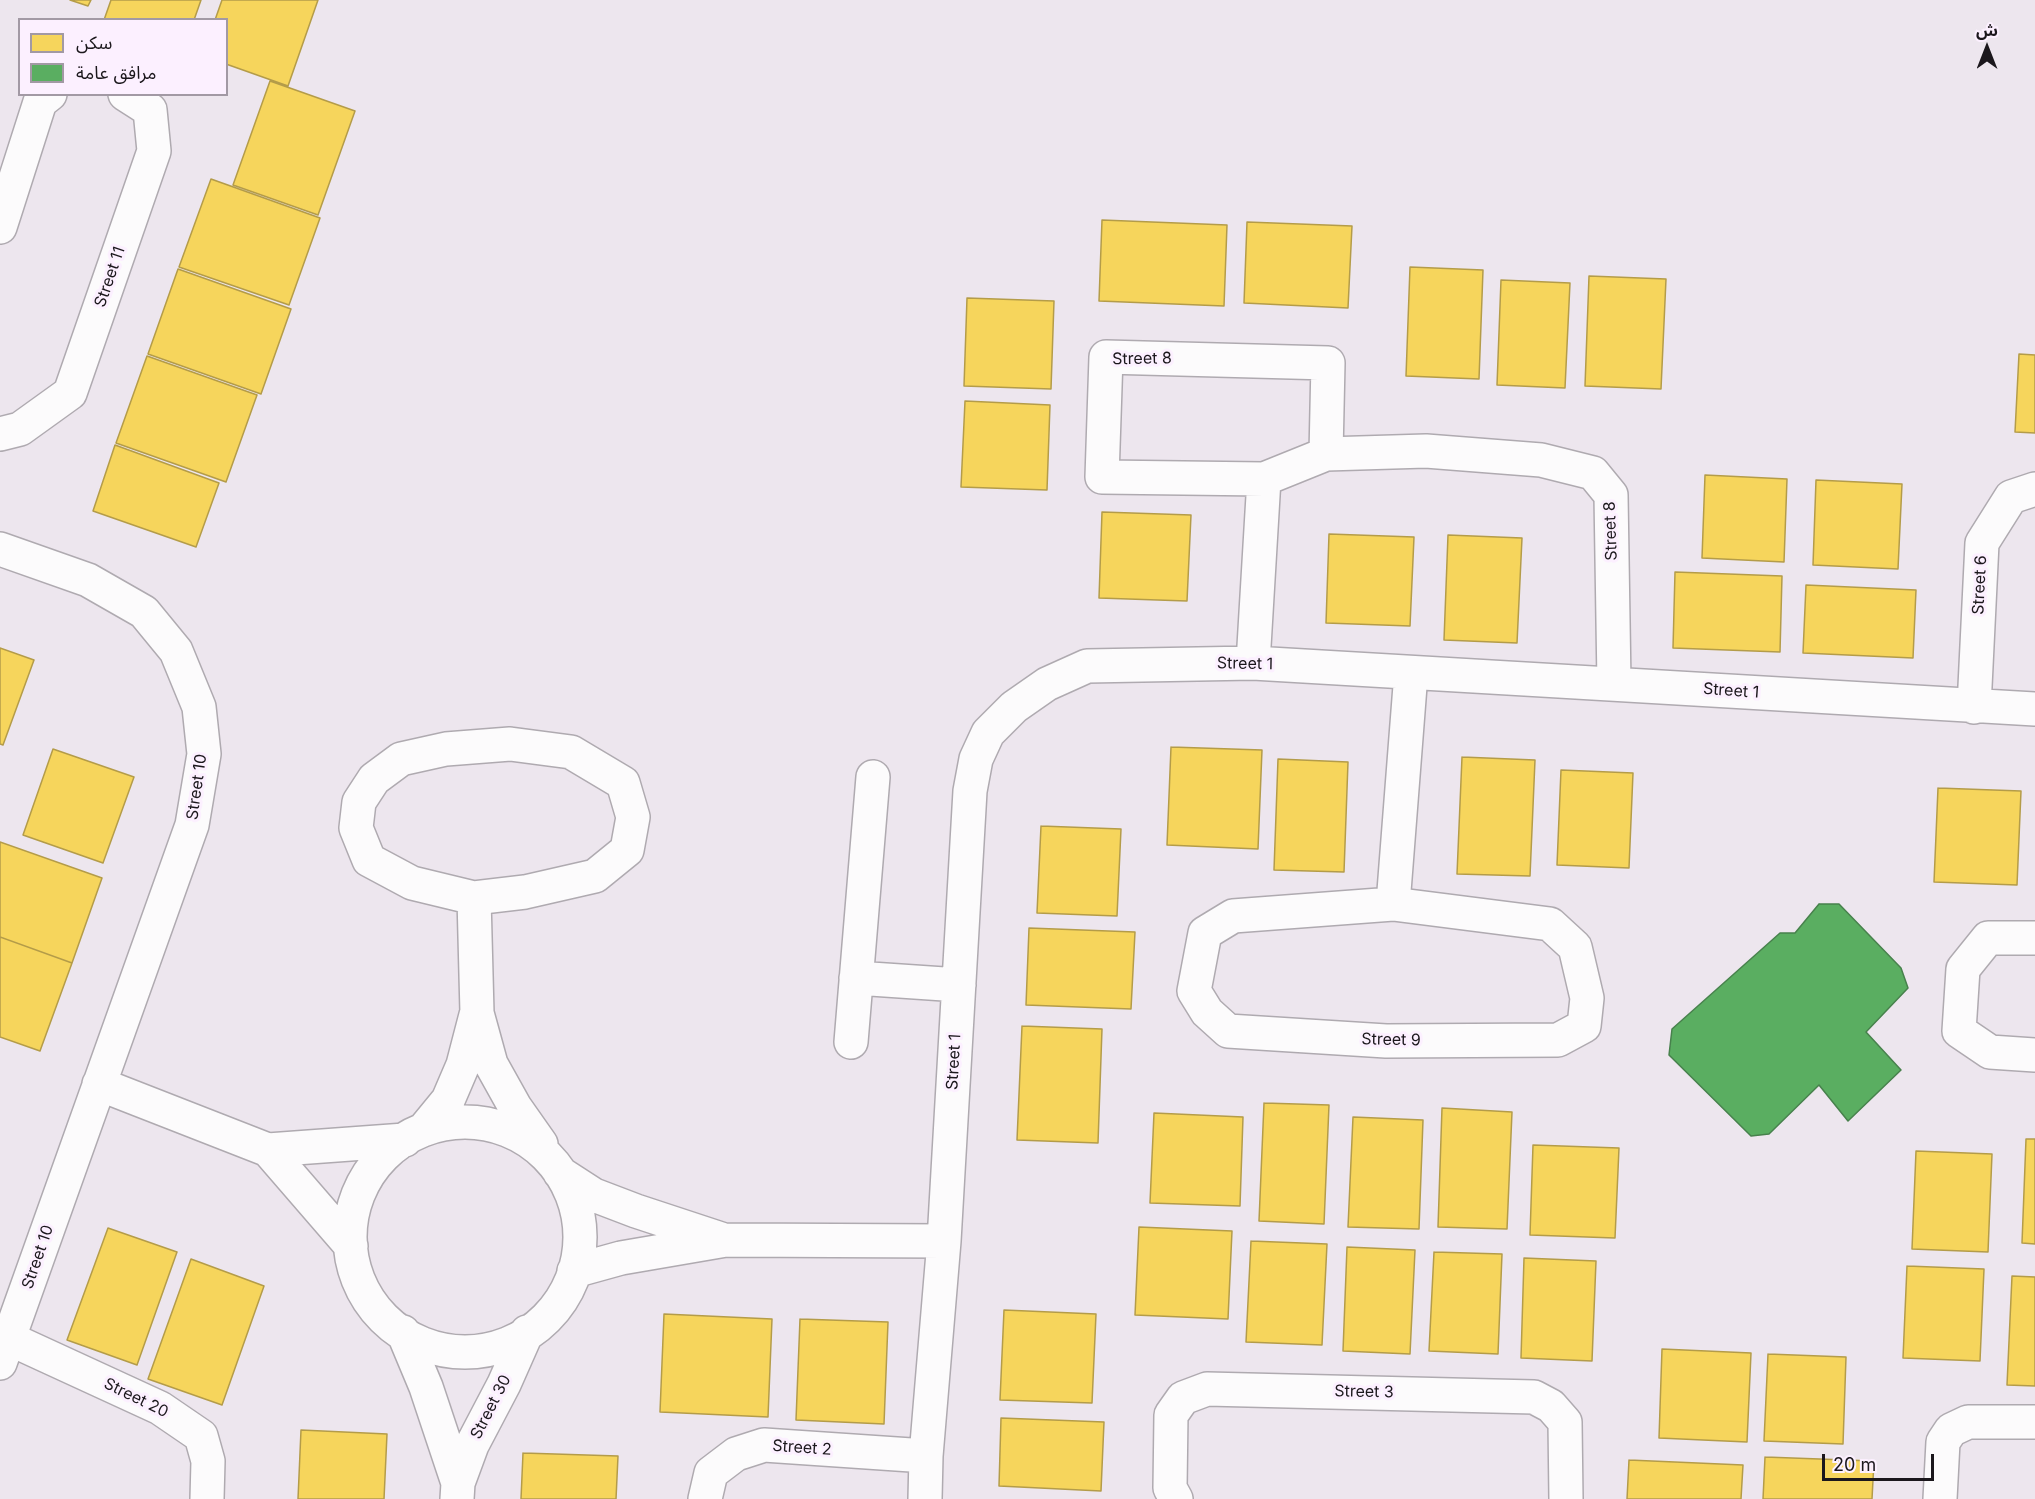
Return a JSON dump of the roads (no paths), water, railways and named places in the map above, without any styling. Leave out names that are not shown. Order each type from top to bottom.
[{"type":"street","points":[[0,227],[40,102],[48,96]]},
{"type":"street","name":"Street 11","points":[[0,434],[20,429],[70,393],[153,151],[150,110],[128,96]]},
{"type":"street","name":"Street 8","points":[[1326,454],[1328,363],[1106,357],[1102,477],[1264,479],[1326,454],[1438,452],[1541,460],[1593,473],[1611,495],[1614,684]]},
{"type":"street","points":[[1253,663],[1264,479]]},
{"type":"street","name":"Street 6","points":[[1974,707],[1982,543],[2011,497],[2035,489]]},
{"type":"street","name":"Street 10","points":[[0,549],[88,580],[144,612],[176,651],[200,707],[204,754],[192,825],[5,1351]]},
{"type":"street","name":"Street 1","points":[[925,1499],[926,1456],[944,1241],[970,791],[976,759],[988,733],[1014,707],[1047,684],[1087,666],[1253,663],[2035,709]]},
{"type":"street","points":[[1393,904],[1411,673]]},
{"type":"street","points":[[510,744],[571,752],[623,783],[633,817],[627,850],[595,876],[525,892],[474,898],[412,883],[369,860],[356,828],[359,802],[374,778],[401,759],[446,749],[510,744]]},
{"type":"street","points":[[851,1042],[873,777]]},
{"type":"street","points":[[474,898],[477,1013],[491,1064],[515,1107],[574,1196],[582,1241],[571,1285],[544,1322],[506,1345],[461,1352],[416,1342],[380,1315],[356,1277],[349,1232],[360,1188],[386,1152],[415,1134],[448,1100],[464,1065],[477,1013]]},
{"type":"street","name":"Street 9","points":[[1393,904],[1550,924],[1575,947],[1587,998],[1584,1026],[1558,1040],[1386,1041],[1228,1031],[1207,1012],[1194,991],[1205,933],[1233,916],[1393,904]]},
{"type":"street","points":[[2035,938],[1988,938],[1963,969],[1959,1031],[1990,1052],[2035,1055]]},
{"type":"street","points":[[856,978],[959,985]]},
{"type":"street","points":[[99,1084],[268,1150],[351,1246]]},
{"type":"street","points":[[268,1150],[415,1134],[470,1121],[514,1132],[594,1195],[726,1240]]},
{"type":"street","points":[[574,1271],[621,1258],[726,1240],[944,1241]]},
{"type":"street","name":"Street 30","points":[[403,1332],[426,1387],[458,1491]]},
{"type":"street","name":"Street 30","points":[[458,1491],[472,1445],[504,1384],[527,1332]]},
{"type":"street","name":"Street 20","points":[[5,1351],[160,1408],[201,1436],[208,1461],[207,1499]]},
{"type":"street","name":"Street 3","points":[[1176,1499],[1170,1488],[1171,1415],[1183,1398],[1207,1389],[1534,1397],[1551,1406],[1565,1422],[1566,1499]]},
{"type":"street","points":[[1940,1499],[1943,1442],[1951,1430],[1968,1422],[2035,1422]]},
{"type":"street","name":"Street 2","points":[[705,1499],[711,1473],[736,1454],[764,1445],[926,1456]]}]
